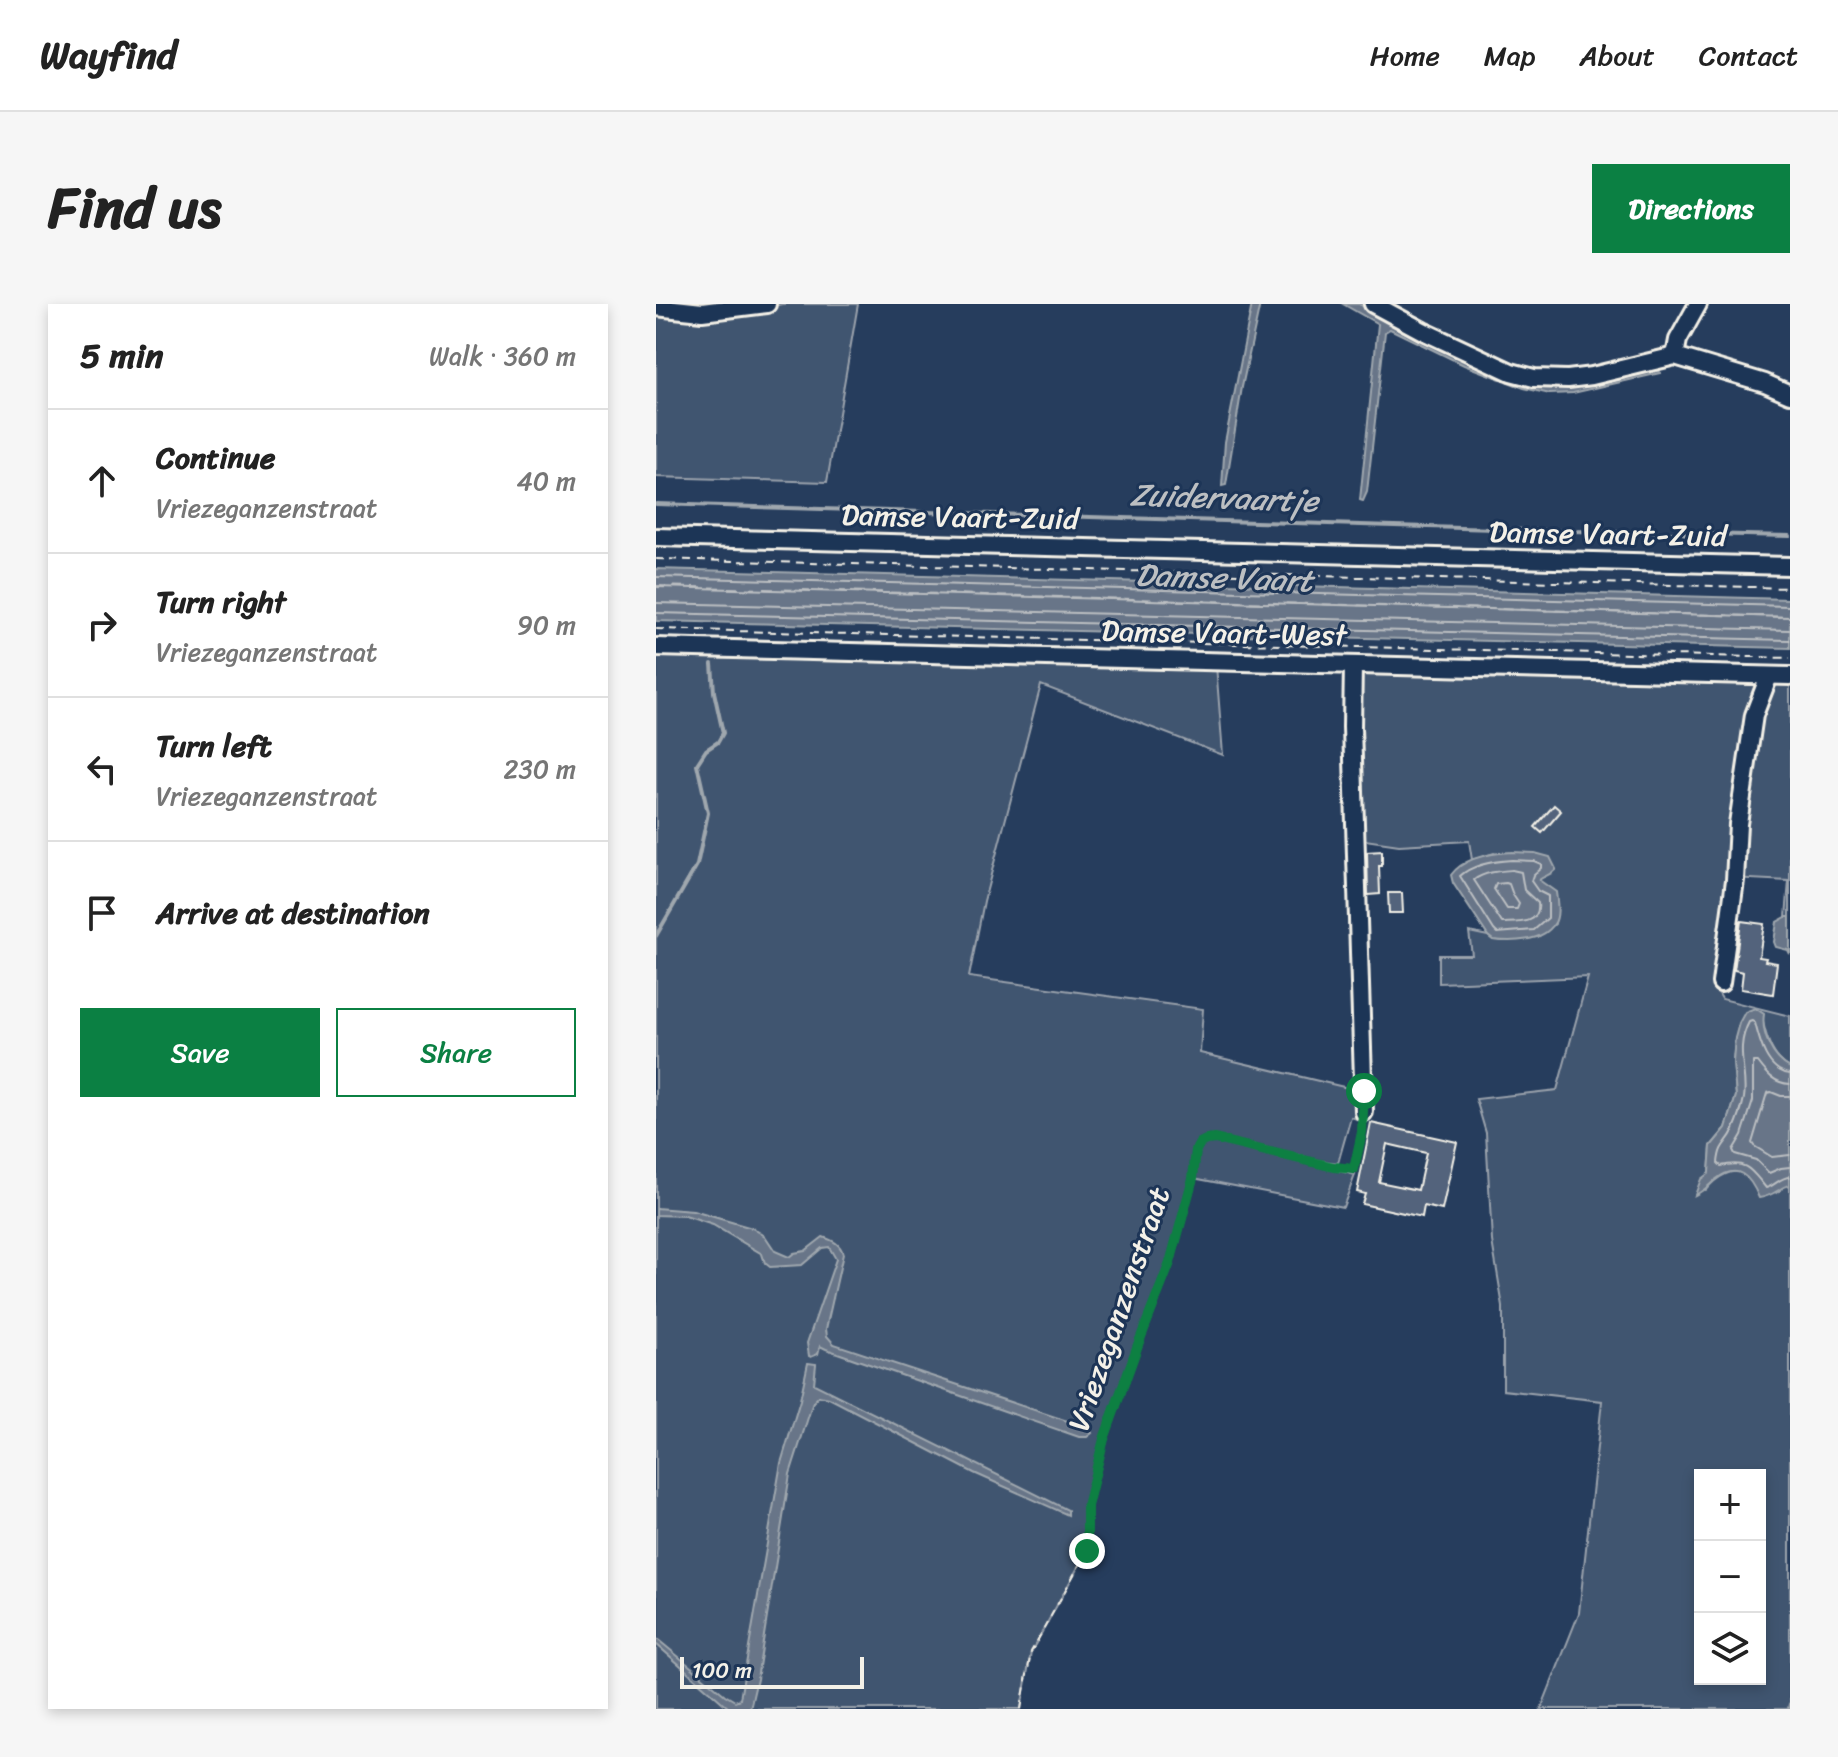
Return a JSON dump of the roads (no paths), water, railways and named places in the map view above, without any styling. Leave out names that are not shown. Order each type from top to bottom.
[{"type":"street","points":[[656,307],[702,312],[767,304]]},
{"type":"street","points":[[1373,304],[1511,372],[1534,378],[1592,376],[1675,356],[1765,383],[1790,394]]},
{"type":"street","points":[[1675,356],[1678,340],[1698,304]]},
{"type":"street","name":"Damse Vaart-Zuid","points":[[656,537],[1790,566]]},
{"type":"street","name":"Damse Vaart-West","points":[[656,647],[1790,676]]},
{"type":"street","points":[[1353,665],[1352,759],[1364,1112]]},
{"type":"street","points":[[1721,983],[1735,880],[1738,824],[1754,715],[1769,676]]},
{"type":"water","points":[[1252,304],[1260,304],[1226,485],[1222,486],[1225,442]]},
{"type":"water","points":[[1343,304],[1359,304],[1499,373],[1537,386],[1572,387],[1608,382],[1659,368],[1660,373],[1573,393],[1550,394],[1524,388],[1464,365],[1390,329],[1385,332],[1367,492],[1363,501],[1360,500],[1378,324]]},
{"type":"water","points":[[656,569],[1790,599],[1790,648],[656,621]]},
{"type":"water","points":[[1512,852],[1550,857],[1556,869],[1539,880],[1556,892],[1557,917],[1549,930],[1535,938],[1493,940],[1453,883],[1451,875],[1470,860]]},
{"type":"water","points":[[1790,917],[1790,954],[1788,950],[1776,947],[1774,942],[1777,922]]},
{"type":"water","points":[[1755,1008],[1764,1014],[1764,1029],[1773,1052],[1790,1068],[1790,1185],[1759,1198],[1747,1178],[1730,1172],[1695,1195],[1701,1179],[1709,1173],[1711,1146],[1726,1128],[1736,1096],[1733,1062],[1739,1023],[1745,1012]]},
{"type":"water","points":[[656,1208],[693,1211],[752,1228],[765,1236],[775,1251],[789,1257],[805,1251],[823,1237],[833,1241],[843,1254],[826,1329],[827,1336],[834,1344],[1089,1428],[1092,1433],[1079,1437],[820,1346],[818,1354],[809,1356],[807,1343],[836,1259],[829,1247],[822,1248],[802,1265],[770,1267],[762,1254],[713,1225],[685,1216],[656,1215]]},
{"type":"water","points":[[808,1363],[816,1364],[814,1384],[1068,1510],[1068,1515],[974,1473],[829,1398],[819,1396],[813,1402],[790,1474],[750,1709],[730,1709],[656,1644],[656,1638],[725,1695],[735,1701],[740,1699],[781,1463]]},
{"type":"waterway","name":"Zuidervaartje","points":[[656,504],[1790,536]]},
{"type":"waterway","points":[[656,936],[697,865],[708,813],[697,764],[723,733],[714,692],[712,664]]},
{"type":"waterway","points":[[1789,1709],[1790,1704]]},
{"type":"water label","name":"Damse Vaart","points":[[1224,578]]}]
